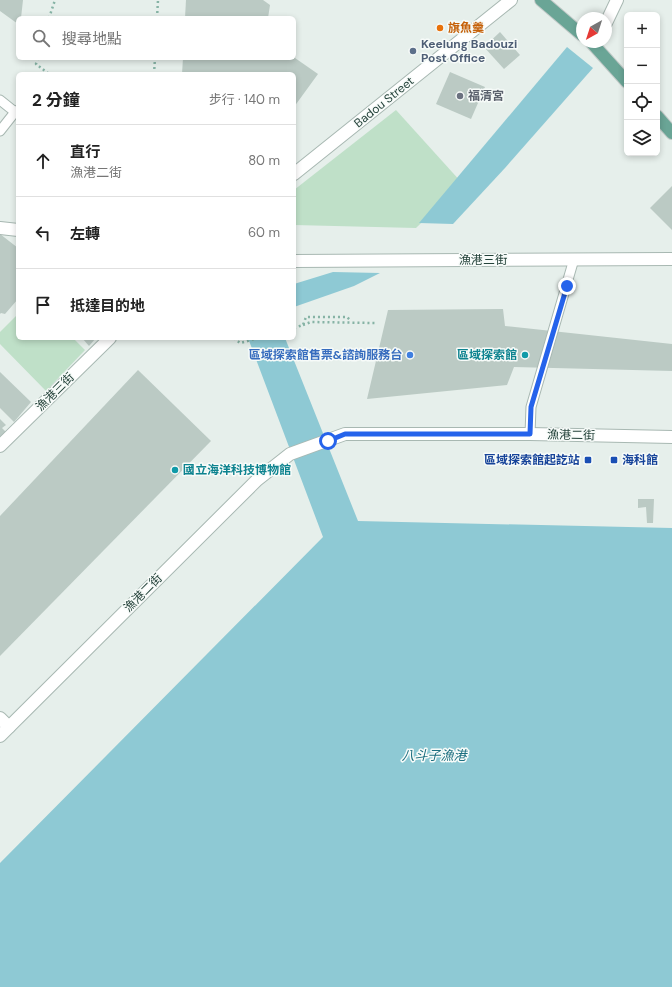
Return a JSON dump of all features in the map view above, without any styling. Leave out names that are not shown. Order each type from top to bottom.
[{"type":"main road","points":[[541,0],[576,30]]},
{"type":"main road","points":[[598,48],[624,78]]},
{"type":"main road","points":[[660,119],[672,133]]},
{"type":"street","name":"Badou Street","points":[[296,172],[511,0]]},
{"type":"street","points":[[611,12],[617,0]]},
{"type":"street","points":[[0,228],[16,230]]},
{"type":"street","name":"漁港三街","points":[[296,261],[574,259],[672,260]]},
{"type":"street","name":"漁港三街","points":[[0,446],[108,340]]},
{"type":"street","name":"漁港二街","points":[[0,736],[257,480],[290,454],[345,434],[530,434],[672,437]]},
{"type":"street","points":[[0,718],[9,727]]},
{"type":"lane","points":[[0,100],[16,111],[0,131]]},
{"type":"lane","points":[[530,434],[531,407],[574,259]]},
{"type":"path","points":[[50,16],[55,0]]},
{"type":"path","points":[[157,16],[158,0]]},
{"type":"path","points":[[37,60],[36,64],[46,72]]},
{"type":"path","points":[[154,72],[155,60]]},
{"type":"path","points":[[303,325],[306,317],[347,317],[351,322]]},
{"type":"path","points":[[296,327],[311,322],[375,322]]},
{"type":"path","points":[[236,340],[240,343],[251,340]]},
{"type":"green space","points":[[396,110],[462,183],[416,228],[296,225],[296,188]]},
{"type":"green space","points":[[16,316],[16,340],[75,340],[85,350],[46,391],[0,344],[0,332]]},
{"type":"water","points":[[567,47],[593,68],[505,168],[453,224],[419,223]]},
{"type":"water","points":[[333,272],[380,273],[354,286],[296,306],[296,283]]},
{"type":"water","name":"八斗子漁港","points":[[249,340],[286,340],[358,521],[672,528],[672,987],[0,987],[0,863],[323,537]]},
{"type":"building","points":[[0,0],[23,0],[21,16],[16,16],[16,23],[0,11]]},
{"type":"building","points":[[186,0],[263,0],[270,5],[268,16],[185,16]]},
{"type":"building","points":[[500,32],[520,55],[504,69],[484,47]]},
{"type":"building","points":[[296,59],[318,74],[296,104],[296,72],[182,72],[183,60],[296,60]]},
{"type":"building","name":"福清宮","points":[[450,72],[485,87],[471,119],[436,104]]},
{"type":"building","points":[[672,186],[672,230],[650,208]]},
{"type":"building","points":[[0,234],[16,246],[16,301],[5,314],[0,314]]},
{"type":"building","name":"區域探索館","points":[[503,309],[505,326],[672,344],[672,371],[514,367],[507,385],[367,399],[388,310]]},
{"type":"building","points":[[84,340],[94,340],[89,346]]},
{"type":"building","points":[[138,370],[211,441],[0,656],[0,516]]},
{"type":"building","points":[[0,372],[31,402],[14,422],[0,408]]},
{"type":"building","points":[[0,419],[6,425],[2,428],[8,434],[0,442]]},
{"type":"building","points":[[638,499],[654,499],[653,523],[647,523],[646,507],[638,508]]},
{"type":"place","name":"旗魚羹","points":[[440,28]]},
{"type":"place","name":"Keelung Badouzi Post Office","points":[[413,51]]},
{"type":"place","name":"福清宮","points":[[460,96]]},
{"type":"place","name":"區域探索館售票&諮詢服務台","points":[[410,355]]},
{"type":"place","name":"區域探索館","points":[[525,355]]},
{"type":"place","name":"區域探索館起訖站","points":[[588,460]]},
{"type":"place","name":"海科館","points":[[614,460]]},
{"type":"place","name":"國立海洋科技博物館","points":[[175,470]]},
{"type":"route","points":[[328,441],[345,434],[530,434],[531,407],[567,286]]}]
